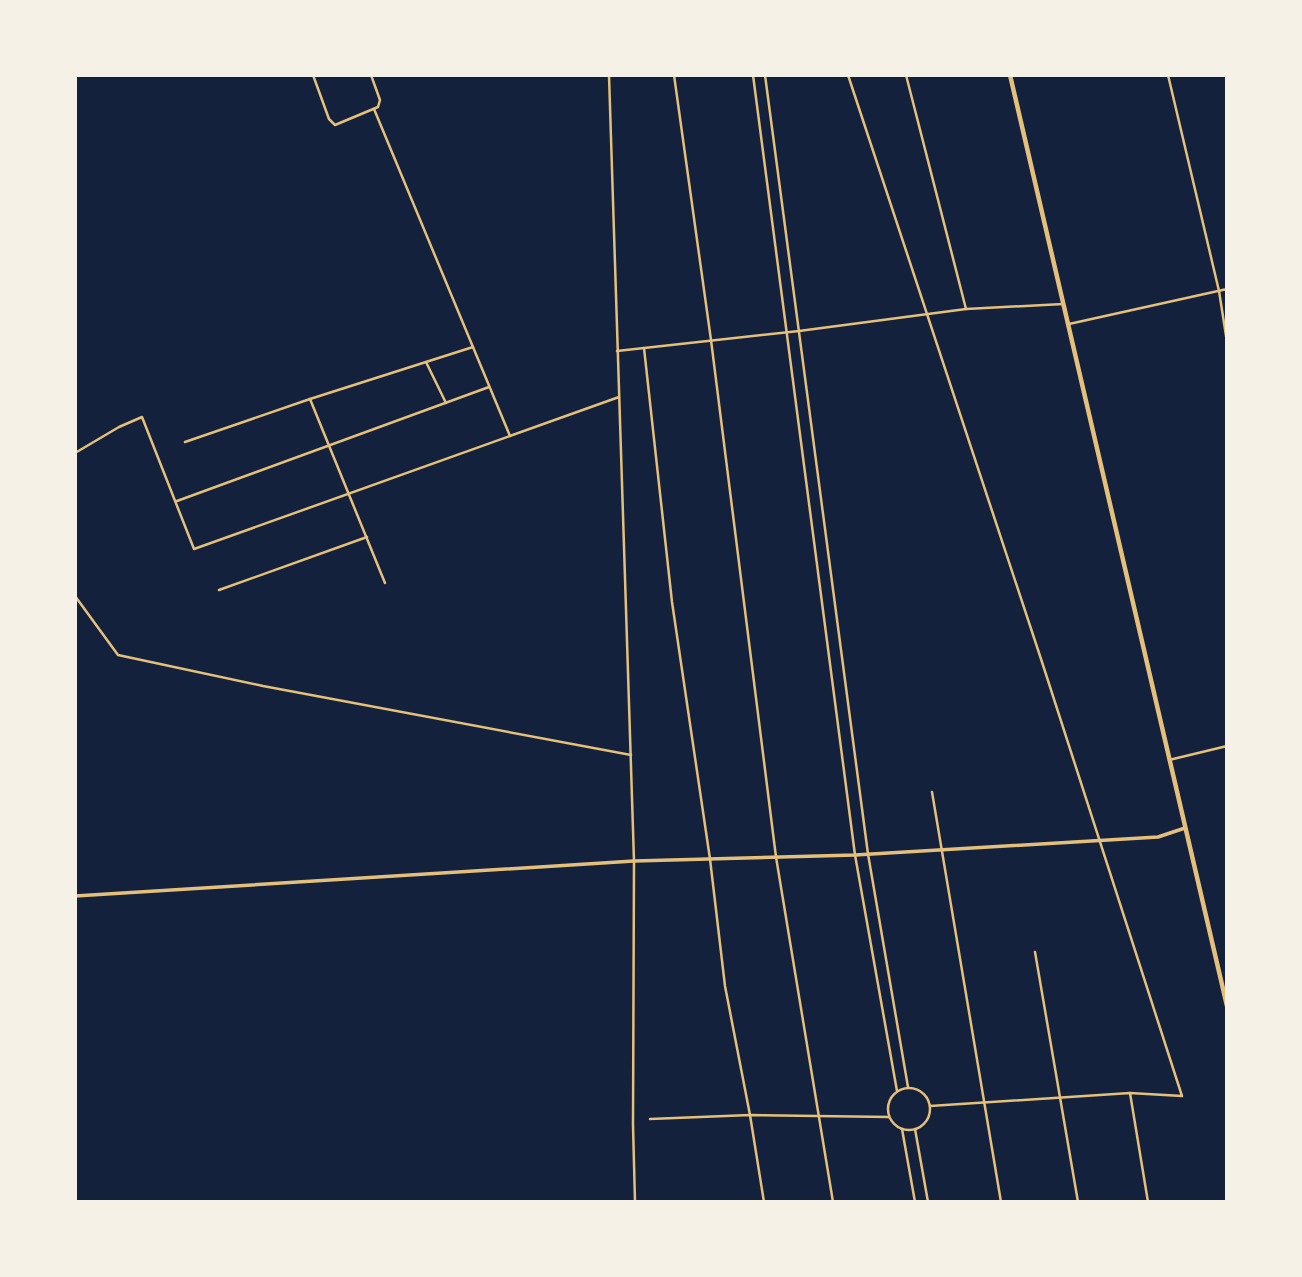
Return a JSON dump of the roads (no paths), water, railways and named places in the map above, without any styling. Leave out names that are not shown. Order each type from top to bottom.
[{"type":"highway","points":[[1010,75],[1227,1006]]},
{"type":"street","points":[[313,75],[331,123],[339,125],[378,107],[380,100],[371,75]]},
{"type":"street","points":[[609,75],[634,861],[635,1202]]},
{"type":"street","points":[[674,75],[711,340],[776,857],[833,1202]]},
{"type":"street","points":[[752,75],[855,855],[897,1091]]},
{"type":"street","points":[[765,75],[869,854],[908,1087]]},
{"type":"street","points":[[848,75],[1182,1096],[1130,1093],[930,1106]]},
{"type":"street","points":[[906,75],[965,309]]},
{"type":"street","points":[[1168,75],[1219,291],[1227,342]]},
{"type":"street","points":[[374,109],[510,436]]},
{"type":"street","points":[[1068,325],[1227,289]]},
{"type":"street","points":[[617,351],[965,309],[1063,304]]},
{"type":"street","points":[[185,442],[473,347]]},
{"type":"street","points":[[644,348],[672,602],[710,859],[725,986],[764,1202]]},
{"type":"street","points":[[426,362],[446,403]]},
{"type":"street","points":[[175,502],[489,387]]},
{"type":"street","points":[[75,453],[142,417],[194,549],[619,397]]},
{"type":"street","points":[[310,399],[385,583]]},
{"type":"street","points":[[219,590],[367,537]]},
{"type":"street","points":[[75,596],[118,655],[263,686],[631,755]]},
{"type":"street","points":[[1169,760],[1227,746]]},
{"type":"street","points":[[932,792],[1001,1202]]},
{"type":"street","points":[[75,897],[634,861],[855,855],[1158,837],[1185,828]]},
{"type":"street","points":[[1035,952],[1078,1202]]},
{"type":"street","points":[[889,1117],[888,1105],[897,1091],[908,1087],[922,1093],[930,1106],[925,1123],[915,1129],[902,1129]]},
{"type":"street","points":[[1130,1093],[1148,1202]]},
{"type":"street","points":[[650,1119],[750,1115],[889,1117],[902,1129],[915,1202]]},
{"type":"street","points":[[915,1129],[928,1202]]}]
